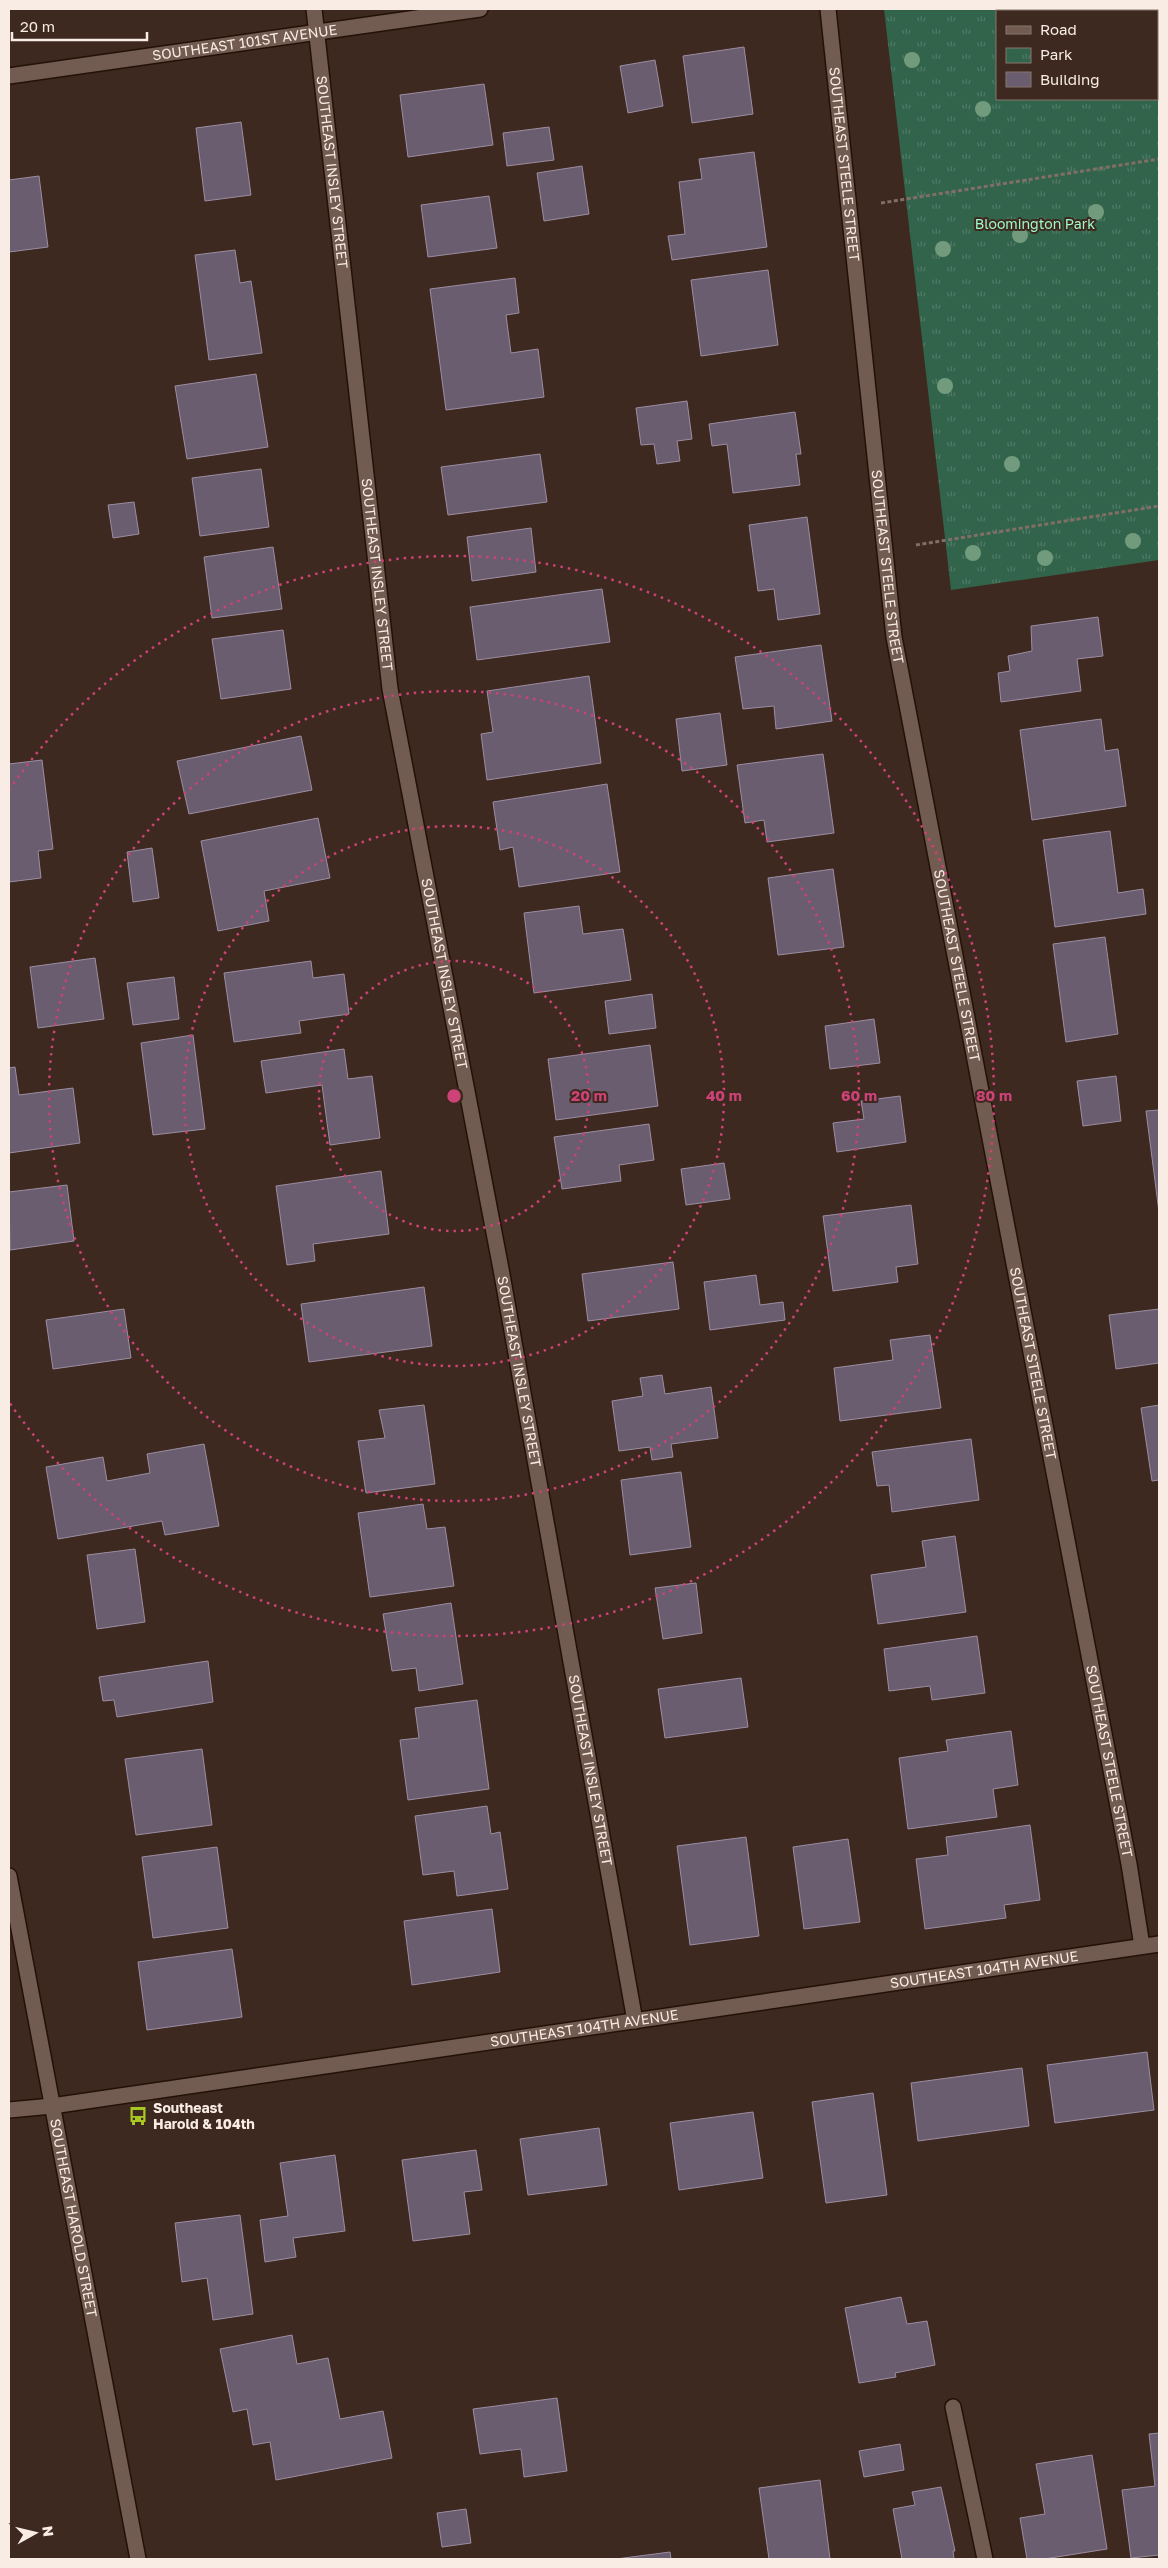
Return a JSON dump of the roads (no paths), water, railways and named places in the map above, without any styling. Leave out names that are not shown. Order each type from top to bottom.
[{"type":"street","name":"SOUTHEAST INSLEY STREET","points":[[314,9],[390,689],[501,1269],[635,2021]]},
{"type":"street","name":"SOUTHEAST 101ST AVENUE","points":[[9,76],[480,9]]},
{"type":"street","name":"SOUTHEAST STEELE STREET","points":[[828,9],[894,637],[1129,1864],[1142,1946]]},
{"type":"street","name":"SOUTHEAST HAROLD STREET","points":[[9,1876],[138,2559]]},
{"type":"street","name":"SOUTHEAST 104TH AVENUE","points":[[9,2110],[52,2106],[1159,1944]]},
{"type":"street","points":[[953,2407],[985,2559]]},
{"type":"place","name":"Southeast Harold & 104th","points":[[138,2116]]},
{"type":"park label","name":"Bloomington Park","points":[[1035,224]]}]
